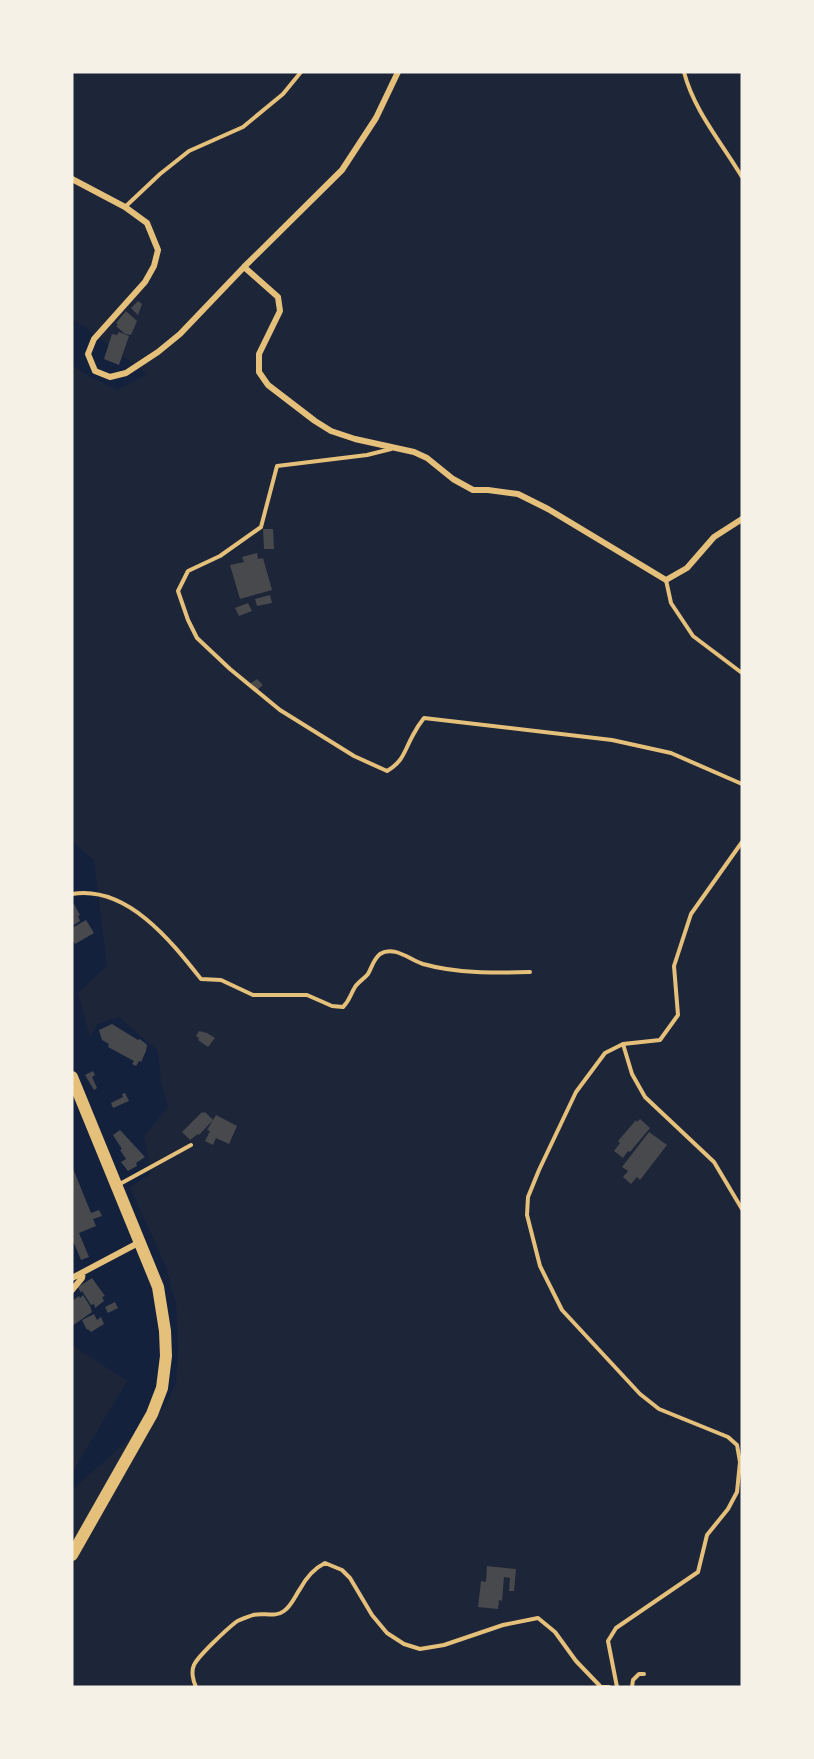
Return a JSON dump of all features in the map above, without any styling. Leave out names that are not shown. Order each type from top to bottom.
[{"type":"highway","points":[[72,1077],[158,1287],[165,1331],[166,1356],[162,1388],[152,1414],[72,1555]]},
{"type":"street","points":[[72,178],[125,207],[147,223],[158,250],[154,266],[145,282],[94,339],[88,354],[95,371],[110,377],[126,373],[180,334],[342,170],[376,118],[398,72]]},
{"type":"street","points":[[244,267],[278,297],[280,311],[259,354],[259,372],[268,385],[331,431],[355,439],[414,452],[427,458],[453,479],[473,490],[518,494],[548,509],[666,580],[687,568],[714,537],[742,519]]},
{"type":"street","points":[[72,1278],[141,1242]]},
{"type":"street","points":[[72,1290],[82,1278],[83,1272]]},
{"type":"lane","points":[[125,207],[189,151],[243,127],[283,94],[301,72]]},
{"type":"lane","points":[[684,72],[688,87],[704,118],[742,177]]},
{"type":"lane","points":[[396,447],[367,455],[277,466],[261,527],[220,556],[188,571],[178,591],[197,638],[279,710],[354,756],[387,771],[398,764],[412,735],[424,718],[612,740],[671,753],[742,784]]},
{"type":"lane","points":[[666,580],[671,603],[693,636],[742,673]]},
{"type":"lane","points":[[617,1687],[608,1641],[616,1628],[698,1572],[706,1535],[728,1509],[736,1492],[740,1462],[737,1445],[728,1437],[659,1409],[640,1394],[561,1310],[540,1266],[527,1215],[528,1197],[576,1092],[605,1053],[623,1044],[660,1041],[678,1015],[674,966],[691,914],[742,842]]},
{"type":"lane","points":[[72,894],[85,892],[94,894],[130,908],[154,924],[201,979],[221,980],[253,995],[307,995],[332,1006],[343,1007],[350,1000],[355,987],[367,975],[378,955],[390,951],[398,952],[419,963],[456,971],[530,972]]},
{"type":"lane","points":[[623,1044],[632,1074],[645,1097],[714,1162],[742,1209]]},
{"type":"lane","points":[[117,1186],[191,1145]]},
{"type":"lane","points":[[196,1687],[193,1680],[193,1665],[202,1654],[237,1622],[256,1614],[274,1615],[284,1612],[294,1601],[310,1575],[317,1567],[326,1563],[342,1570],[350,1578],[372,1615],[387,1633],[404,1644],[420,1649],[444,1645],[503,1625],[538,1618],[555,1632],[576,1661],[601,1687],[609,1687]]},
{"type":"lane","points":[[632,1687],[633,1680],[639,1674],[644,1674]]},
{"type":"shaded area","points":[[72,72],[742,72],[742,1687],[72,1687],[72,1490],[165,1407],[176,1383],[178,1349],[176,1304],[166,1267],[130,1187],[151,1174],[144,1136],[168,1107],[161,1081],[158,1051],[119,1017],[97,1024],[90,1038],[78,993],[107,966],[94,860],[72,841],[72,364],[82,372],[117,390],[147,374],[72,318]]},
{"type":"shaded area","points":[[72,1345],[127,1381],[72,1473]]},
{"type":"building","points":[[138,301],[142,304],[138,315],[131,308]]},
{"type":"building","points":[[126,311],[137,321],[131,335],[125,334],[116,326]]},
{"type":"building","points":[[119,332],[129,336],[119,365],[104,359],[112,334],[117,335]]},
{"type":"building","points":[[263,529],[273,529],[274,549],[264,549]]},
{"type":"building","points":[[257,553],[258,559],[263,558],[272,590],[240,599],[230,565],[244,562],[242,557]]},
{"type":"building","points":[[270,595],[272,603],[257,606],[255,599]]},
{"type":"building","points":[[248,603],[252,611],[239,616],[235,608]]},
{"type":"building","points":[[257,679],[263,685],[257,690],[251,683]]},
{"type":"building","points":[[74,904],[80,915],[78,916],[80,921],[72,926],[72,905]]},
{"type":"building","points":[[86,920],[94,933],[75,944],[72,939],[72,928]]},
{"type":"building","points":[[112,1024],[147,1045],[141,1062],[139,1061],[136,1066],[132,1064],[134,1061],[108,1047],[109,1044],[102,1040],[99,1030]]},
{"type":"building","points":[[199,1031],[215,1038],[208,1047],[198,1040],[196,1036]]},
{"type":"building","points":[[93,1071],[95,1075],[92,1077],[97,1088],[94,1090],[85,1075]]},
{"type":"building","points":[[125,1093],[129,1101],[113,1108],[111,1103],[123,1097],[122,1094]]},
{"type":"building","points":[[202,1112],[213,1120],[199,1135],[190,1140],[182,1132]]},
{"type":"building","points":[[216,1115],[237,1126],[229,1144],[216,1138],[213,1145],[205,1141],[210,1131],[207,1130]]},
{"type":"building","points":[[640,1119],[650,1128],[623,1158],[614,1151],[620,1143],[618,1141],[636,1120],[637,1122]]},
{"type":"building","points":[[120,1130],[145,1157],[136,1163],[137,1166],[128,1171],[121,1162],[126,1159],[113,1135]]},
{"type":"building","points":[[649,1132],[667,1145],[640,1180],[637,1177],[631,1184],[623,1177],[628,1171],[622,1167]]},
{"type":"building","points":[[72,1166],[91,1213],[99,1210],[102,1216],[93,1219],[96,1226],[79,1233],[89,1257],[81,1260],[74,1243],[72,1244]]},
{"type":"building","points":[[92,1278],[105,1296],[102,1297],[104,1301],[95,1308],[78,1287]]},
{"type":"building","points":[[83,1295],[92,1312],[72,1326],[72,1301]]},
{"type":"building","points":[[115,1302],[118,1308],[108,1313],[105,1307]]},
{"type":"building","points":[[94,1314],[97,1320],[101,1317],[104,1324],[91,1332],[87,1330],[82,1320]]},
{"type":"building","points":[[487,1566],[516,1569],[514,1591],[509,1591],[510,1578],[504,1577],[502,1601],[499,1600],[498,1609],[478,1607],[481,1581],[486,1582]]}]
